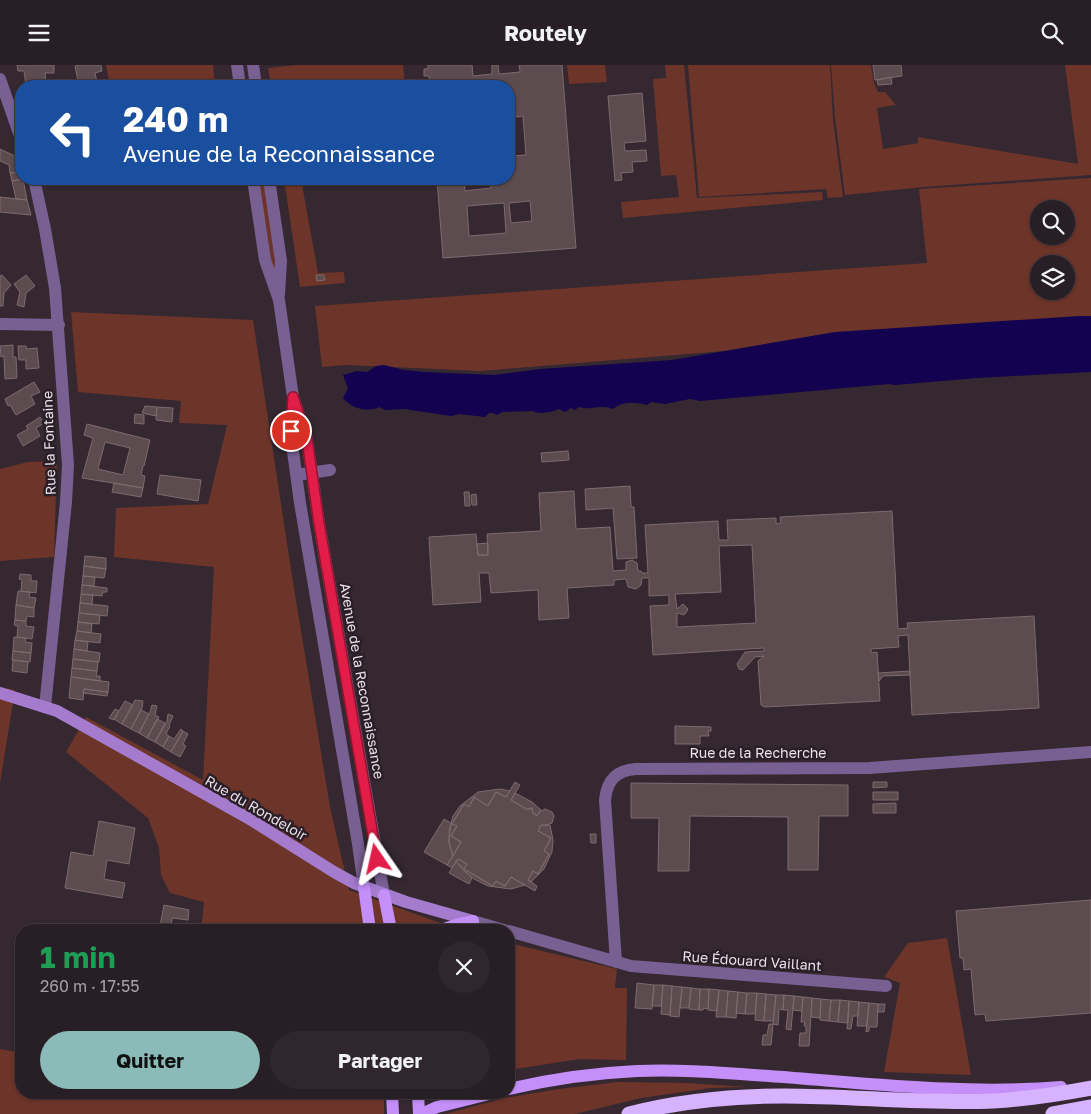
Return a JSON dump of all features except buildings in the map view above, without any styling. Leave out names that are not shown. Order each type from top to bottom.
[{"type":"highway","points":[[629,1114],[686,1102],[738,1097],[784,1096],[993,1101],[1091,1088]]},
{"type":"highway","points":[[1053,1114],[1091,1107]]},
{"type":"main road","points":[[364,887],[369,924]]},
{"type":"main road","points":[[384,895],[390,924]]},
{"type":"main road","points":[[459,924],[473,921]]},
{"type":"main road","points":[[515,1088],[540,1082],[613,1073],[680,1071],[960,1090],[1032,1089],[1091,1083]]},
{"type":"main road","points":[[515,1081],[540,1082]]},
{"type":"main road","points":[[392,1099],[393,1114]]},
{"type":"main road","points":[[419,1099],[420,1114],[437,1107],[469,1099]]},
{"type":"street","points":[[237,65],[239,80]]},
{"type":"street","points":[[253,65],[255,80]]},
{"type":"street","points":[[0,79],[15,122]]},
{"type":"street","name":"Rue la Fontaine","points":[[35,185],[51,262],[59,325],[68,485],[45,707]]},
{"type":"street","name":"Avenue de la Reconnaissance","points":[[254,185],[265,260],[279,300],[293,397],[291,431],[296,475],[364,887]]},
{"type":"street","name":"Avenue de la Reconnaissance","points":[[271,185],[281,261],[279,300]]},
{"type":"street","points":[[0,324],[59,325]]},
{"type":"street","name":"Avenue de la Reconnaissance","points":[[293,397],[304,427],[384,895]]},
{"type":"street","points":[[296,475],[330,470]]},
{"type":"street","name":"Rue du Rondeloir","points":[[0,693],[45,707],[88,728],[248,818],[343,878],[384,895],[483,924]]},
{"type":"street","name":"Rue de la Recherche","points":[[616,962],[605,800],[606,789],[611,780],[624,770],[876,768],[1091,752]]},
{"type":"street","points":[[515,933],[616,962]]},
{"type":"street","name":"Rue Édouard Vaillant","points":[[616,962],[652,968],[886,986]]},
{"type":"shaded area","points":[[106,65],[213,65],[214,80],[109,80]]},
{"type":"shaded area","points":[[297,65],[403,65],[404,80],[270,80],[268,68]]},
{"type":"shaded area","points":[[567,65],[605,65],[607,82],[569,84]]},
{"type":"shaded area","points":[[665,65],[684,65],[697,198],[822,192],[823,200],[623,218],[621,202],[679,197],[676,175],[661,176],[653,79],[666,78]]},
{"type":"shaded area","points":[[688,65],[830,65],[833,120],[843,197],[828,198],[826,189],[699,197]]},
{"type":"shaded area","points":[[831,65],[871,65],[874,83],[878,92],[885,92],[896,105],[877,108],[883,149],[918,143],[918,137],[1078,164],[1065,65],[1091,65],[1091,175],[924,187],[845,195],[835,118]]},
{"type":"shaded area","points":[[1091,178],[1091,321],[481,371],[347,365],[322,367],[315,306],[927,263],[919,189]]},
{"type":"shaded area","points":[[257,185],[267,185],[276,272],[273,274]]},
{"type":"shaded area","points":[[285,185],[302,185],[318,273],[344,272],[345,283],[300,287]]},
{"type":"shaded area","points":[[71,312],[253,320],[330,807],[349,890],[443,924],[202,924],[204,902],[170,893],[161,875],[159,848],[148,818],[66,752],[86,717],[203,780],[214,567],[114,557],[116,508],[208,504],[227,425],[179,423],[181,401],[78,392]]},
{"type":"shaded area","points":[[1091,316],[1091,372],[889,384],[700,401],[690,399],[665,404],[651,402],[647,405],[629,403],[613,409],[579,407],[575,410],[571,408],[565,412],[559,409],[542,413],[533,411],[502,412],[497,415],[489,413],[485,417],[460,414],[451,416],[404,409],[385,410],[379,407],[370,410],[359,409],[346,402],[343,398],[348,388],[343,375],[357,371],[367,372],[376,366],[384,365],[404,370],[425,372],[494,375],[540,369],[672,360],[835,332]]},
{"type":"shaded area","points":[[57,461],[54,557],[0,561],[0,469],[28,462]]},
{"type":"shaded area","points":[[0,687],[15,690],[0,783]]},
{"type":"shaded area","points":[[947,938],[971,1075],[884,1072],[900,983],[884,977],[908,943]]},
{"type":"shaded area","points":[[515,944],[617,969],[615,988],[627,988],[626,1060],[580,1059],[515,1069]]},
{"type":"shaded area","points":[[0,1049],[15,1052],[15,1099],[384,1099],[384,1114],[0,1114]]},
{"type":"shaded area","points":[[618,1082],[687,1083],[748,1087],[711,1088],[641,1098],[575,1114],[445,1114],[501,1099],[515,1099],[515,1096]]},
{"type":"route","points":[[291,431],[293,397],[307,439],[319,523],[377,859]]}]
